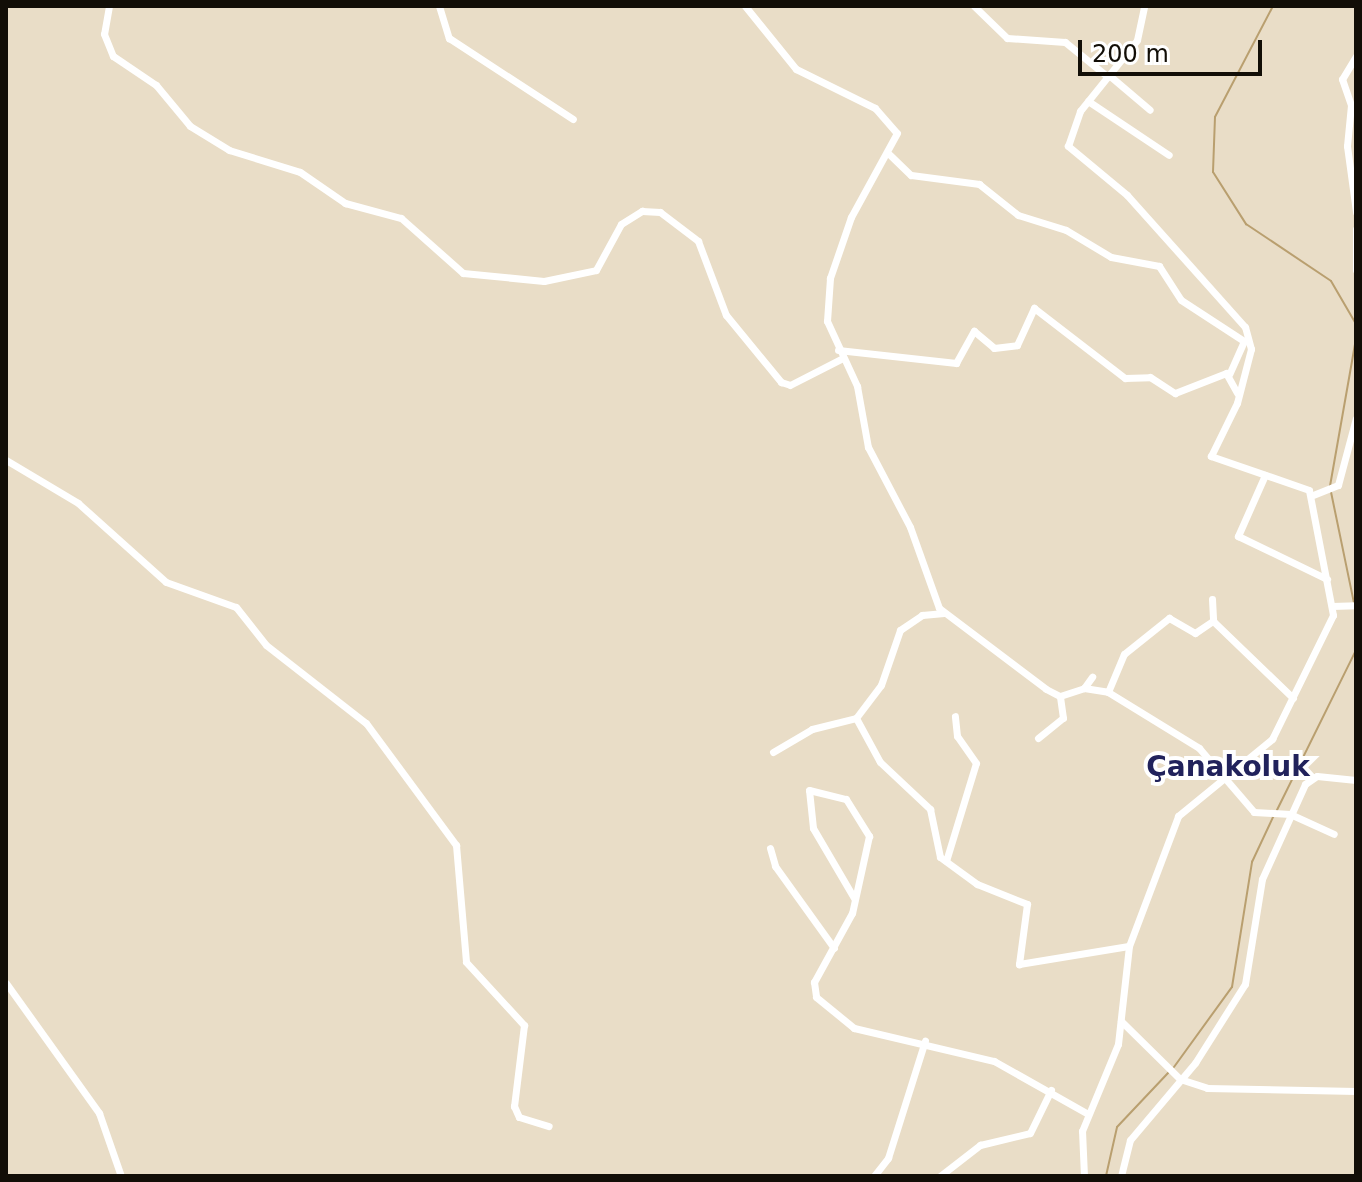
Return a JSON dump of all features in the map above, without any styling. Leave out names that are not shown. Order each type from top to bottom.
[{"type":"street","points":[[109,6],[104,34],[113,56],[156,85],[190,126],[229,150],[300,172],[345,203],[401,218],[463,273],[544,281],[596,270],[621,224],[642,211],[660,212],[698,241],[720,305],[781,382],[790,385],[843,358]]},
{"type":"street","points":[[439,6],[449,38],[573,119]]},
{"type":"street","points":[[745,6],[796,69],[885,115],[897,133],[890,155],[851,217],[830,278],[827,321],[857,386],[868,447],[944,613],[1060,696],[1063,718],[1038,738]]},
{"type":"street","points":[[974,6],[1002,33],[1065,42],[1150,110]]},
{"type":"street","points":[[1144,6],[1137,40],[1088,101],[1068,146],[1137,206],[1192,276],[1245,327],[1251,349],[1238,397],[1211,456],[1313,495],[1338,485],[1356,418]]},
{"type":"street","points":[[1356,56],[1342,79],[1351,105],[1347,146],[1356,212]]},
{"type":"street","points":[[1088,101],[1169,155]]},
{"type":"street","points":[[890,155],[911,175],[934,184],[979,184],[1018,215],[1066,230],[1111,257],[1159,266],[1184,302],[1244,341],[1229,374],[1238,397]]},
{"type":"street","points":[[1356,229],[1356,270]]},
{"type":"street","points":[[838,350],[956,363],[974,331],[994,348],[1017,345],[1034,308],[1125,378],[1150,377],[1175,393],[1229,374]]},
{"type":"street","points":[[6,460],[78,503],[166,582],[236,607],[266,645],[366,723],[456,845],[466,962],[524,1025],[514,1106],[519,1117],[549,1126]]},
{"type":"street","points":[[1265,475],[1238,536],[1327,579]]},
{"type":"street","points":[[1084,1176],[1088,1114],[1111,1072],[1121,1021],[1129,946],[1178,816],[1260,755],[1329,628],[1332,606],[1313,495]]},
{"type":"street","points":[[1212,599],[1213,621],[1293,698]]},
{"type":"street","points":[[1332,606],[1352,605]]},
{"type":"street","points":[[773,752],[812,729],[856,718],[881,685],[900,630],[922,615],[944,613]]},
{"type":"street","points":[[1108,692],[1124,654],[1147,632],[1169,618],[1195,633],[1213,621]]},
{"type":"street","points":[[1084,688],[1092,677]]},
{"type":"street","points":[[1060,696],[1084,688],[1108,692],[1199,748],[1229,777],[1254,812],[1290,814],[1334,834]]},
{"type":"street","points":[[946,861],[976,763],[957,736],[955,716]]},
{"type":"street","points":[[856,718],[880,762],[930,809],[946,861],[977,884],[1027,904],[1019,964],[1129,946]]},
{"type":"street","points":[[1121,1176],[1130,1140],[1180,1079],[1249,976],[1262,879],[1290,814],[1317,776],[1356,780]]},
{"type":"street","points":[[854,898],[813,828],[809,790],[846,799],[861,815],[869,836],[854,898],[834,948],[814,982],[816,997],[854,1028],[925,1041],[1010,1067],[1088,1114]]},
{"type":"street","points":[[770,848],[775,866],[834,948]]},
{"type":"street","points":[[6,983],[99,1113],[121,1176]]},
{"type":"street","points":[[1121,1021],[1180,1079],[1207,1088],[1356,1091]]},
{"type":"street","points":[[874,1176],[888,1158],[925,1041]]},
{"type":"street","points":[[940,1176],[980,1145],[1030,1133],[1051,1090]]},
{"type":"waterway","points":[[1273,6],[1215,117],[1213,172],[1246,224],[1331,281],[1356,324]]},
{"type":"waterway","points":[[1330,486],[1356,338]]},
{"type":"waterway","points":[[1331,492],[1354,603]]},
{"type":"waterway","points":[[1277,810],[1356,650]]},
{"type":"waterway","points":[[1174,1067],[1232,987],[1252,862],[1274,815]]},
{"type":"waterway","points":[[1106,1176],[1117,1127],[1170,1071]]},
{"type":"district","name":"Çanakoluk","points":[[1228,767]]}]
